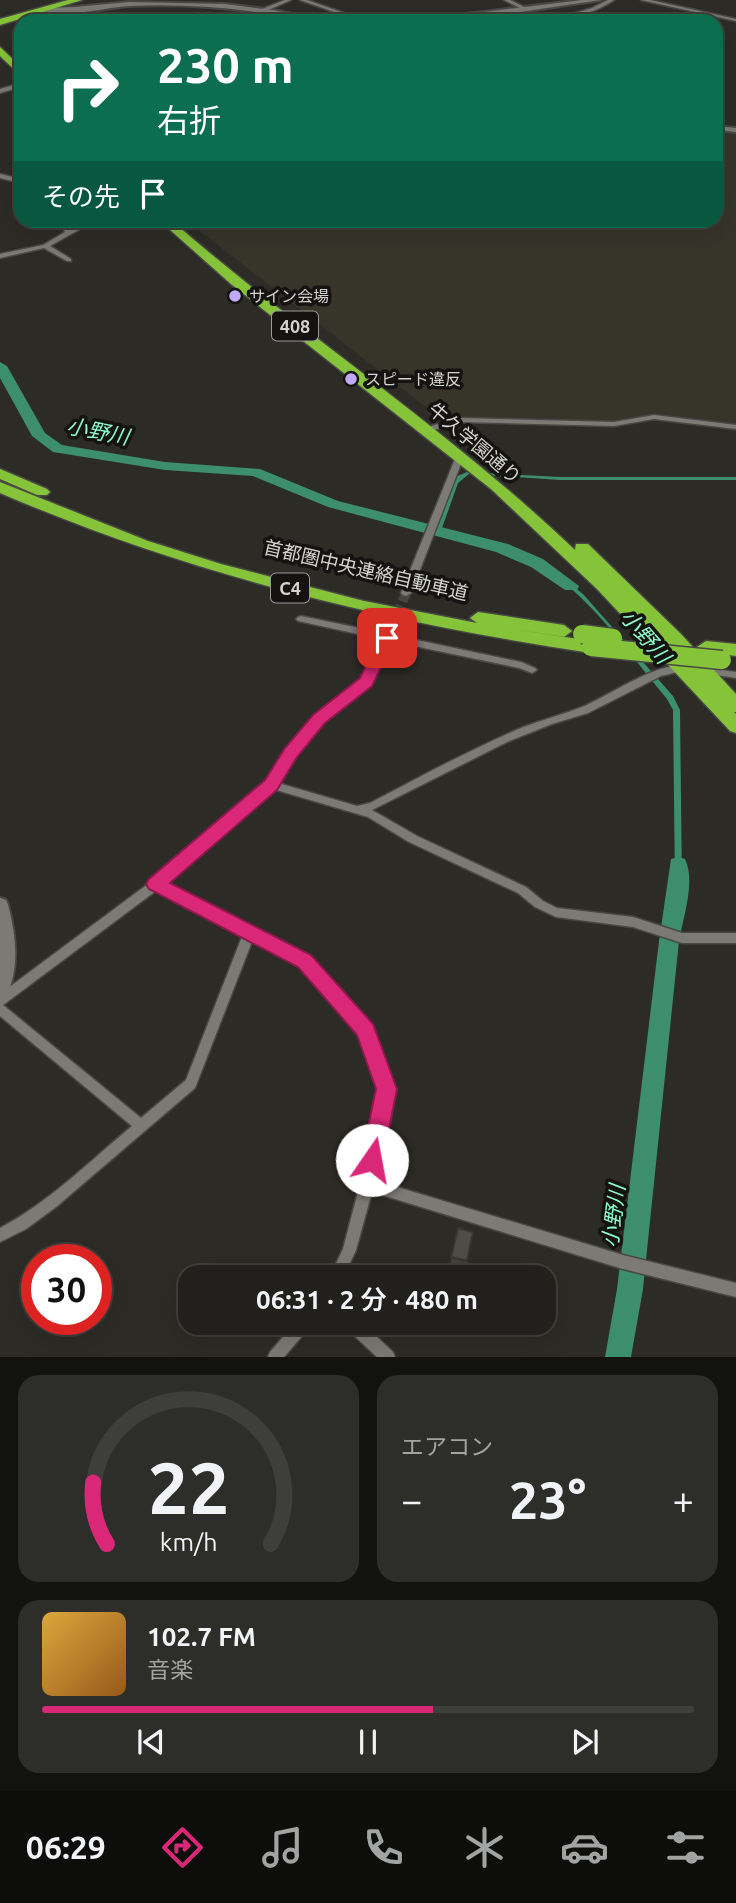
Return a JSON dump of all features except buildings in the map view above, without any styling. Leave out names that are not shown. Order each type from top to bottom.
[{"type":"highway","points":[[30,14],[78,0]]},
{"type":"highway","points":[[0,39],[14,54]]},
{"type":"highway","points":[[0,50],[14,65]]},
{"type":"highway","name":"牛久学園通り","points":[[174,228],[433,428],[508,482],[591,557],[705,670],[736,706]]},
{"type":"highway","name":"牛久学園通り","points":[[187,228],[433,428],[460,456],[581,564],[684,668],[736,726]]},
{"type":"highway","name":"首都圏中央連絡自動車道","points":[[0,473],[129,526],[259,568],[395,601],[587,640],[706,648],[732,657]]},
{"type":"highway","name":"首都圏中央連絡自動車道","points":[[0,487],[142,544],[252,578],[466,628],[732,657]]},
{"type":"street","points":[[259,14],[289,0]]},
{"type":"street","points":[[302,0],[344,14]]},
{"type":"street","points":[[506,0],[526,9]]},
{"type":"street","points":[[493,14],[598,0]]},
{"type":"street","points":[[576,14],[612,0]]},
{"type":"street","points":[[643,0],[701,14]]},
{"type":"street","points":[[43,10],[162,4],[264,10],[284,14]]},
{"type":"street","points":[[67,228],[69,233]]},
{"type":"street","points":[[0,256],[45,246],[78,228]]},
{"type":"street","points":[[45,246],[69,260]]},
{"type":"street","points":[[433,428],[468,419],[614,424],[654,417],[736,427]]},
{"type":"street","points":[[406,593],[460,456]]},
{"type":"street","points":[[301,619],[389,633],[532,670]]},
{"type":"street","points":[[0,1002],[156,884],[271,785],[291,752],[319,719],[367,682],[389,633]]},
{"type":"street","points":[[360,809],[373,806],[502,741],[550,720],[584,710],[652,676],[684,668],[736,675]]},
{"type":"street","points":[[271,785],[360,809],[414,839],[509,883],[539,904],[556,912],[633,922],[682,938],[736,938]]},
{"type":"street","points":[[156,884],[304,961],[366,1030],[387,1089],[367,1184],[349,1250],[342,1265]]},
{"type":"street","points":[[0,905],[5,924],[7,967],[0,992]]},
{"type":"street","points":[[0,1235],[21,1224],[51,1202],[191,1084],[250,932]]},
{"type":"street","points":[[0,1009],[140,1125]]},
{"type":"street","points":[[367,1184],[623,1262],[736,1290]]},
{"type":"street","points":[[275,1357],[294,1335]]},
{"type":"street","points":[[364,1335],[388,1357]]},
{"type":"shaded area","points":[[723,131],[736,132],[736,425],[646,415],[613,422],[459,417],[445,422],[196,228],[723,228]]},
{"type":"shaded area","points":[[467,472],[560,477],[736,477],[736,480],[560,480],[469,474],[458,483],[442,528],[436,527],[455,477]]},
{"type":"shaded area","points":[[554,571],[583,594],[673,696],[680,710],[682,888],[675,887],[673,710],[613,632],[583,600],[551,573]]},
{"type":"waterway","name":"小野川","points":[[0,366],[39,436],[58,449],[165,466],[255,472],[333,504],[502,548],[537,563],[571,586]]},
{"type":"waterway","name":"小野川","points":[[618,1357],[630,1289],[669,941],[678,887],[678,865]]},
{"type":"tunnel","points":[[391,628],[406,593]]},
{"type":"place","name":"サイン会場","points":[[235,296]]},
{"type":"place","name":"スピード違反","points":[[351,379]]},
{"type":"route","points":[[372,1160],[387,1089],[366,1030],[304,961],[156,884],[271,785],[291,752],[319,719],[367,682],[387,638]]}]
